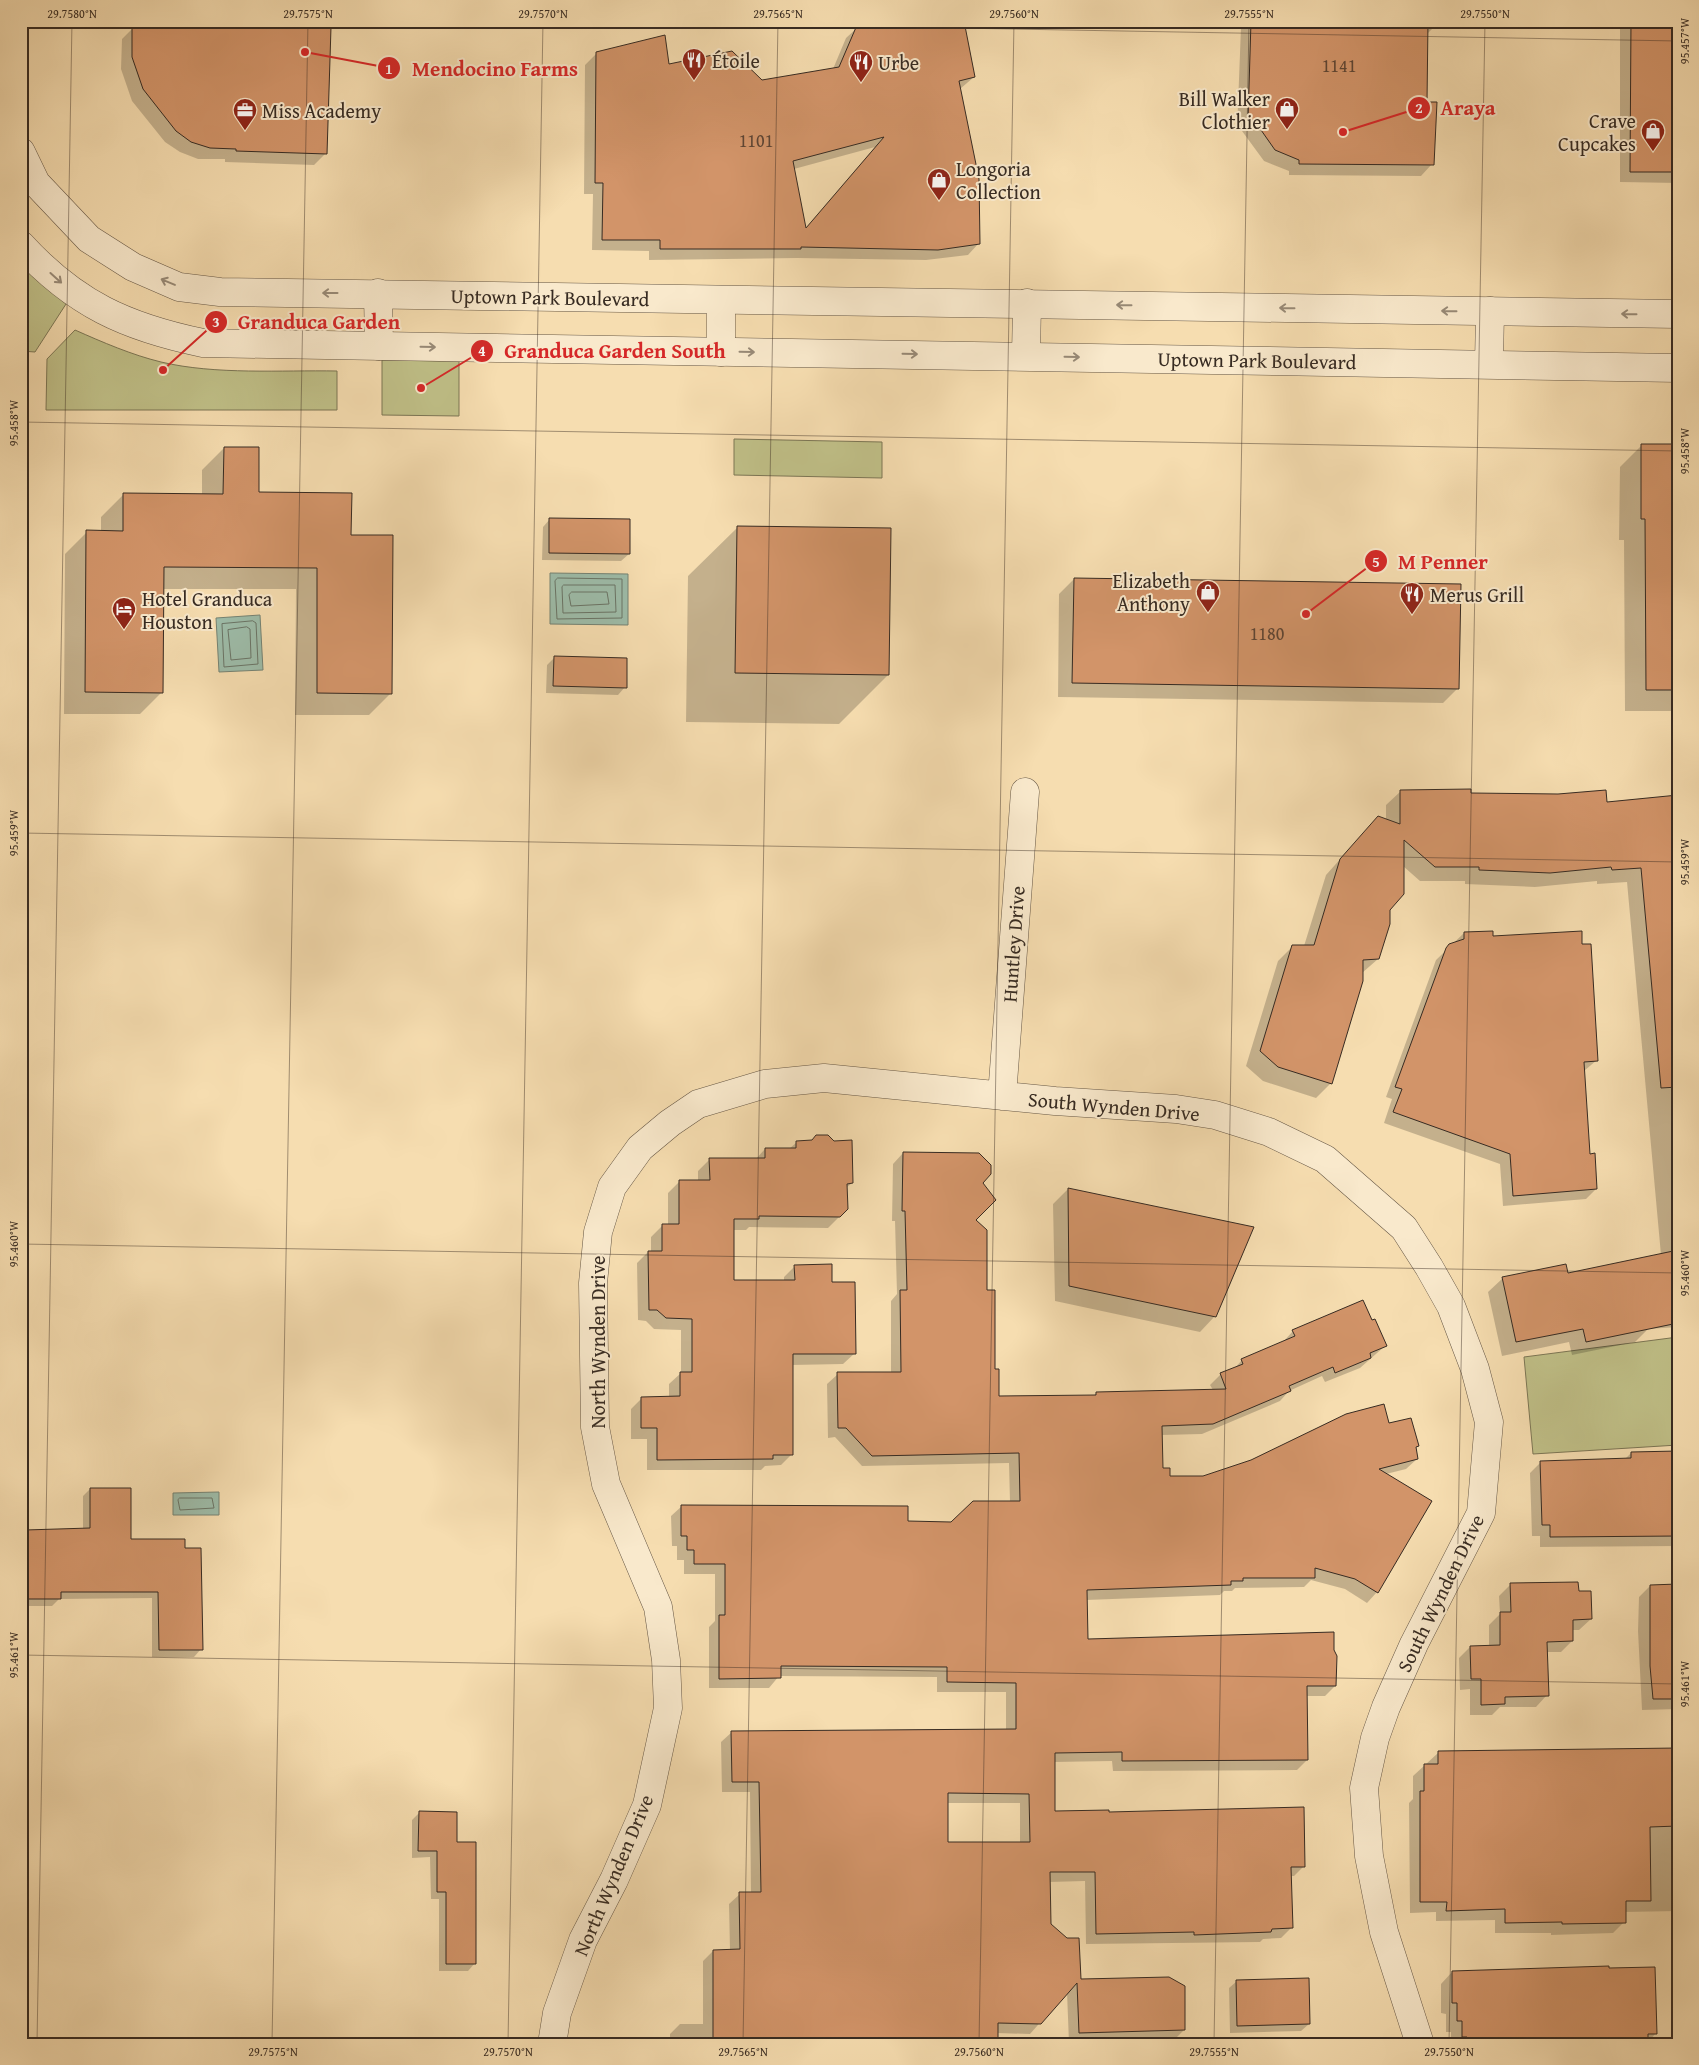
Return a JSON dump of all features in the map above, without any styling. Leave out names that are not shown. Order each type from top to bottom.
[{"type":"street","name":"Uptown Park Boulevard","points":[[21,152],[36,183],[89,239],[134,267],[179,287],[220,292],[1678,314]]},
{"type":"street","name":"Uptown Park Boulevard","points":[[21,244],[67,288],[112,316],[164,335],[203,343],[1678,368]]},
{"type":"street","points":[[378,293],[379,346]]},
{"type":"street","points":[[721,300],[721,352]]},
{"type":"street","points":[[1026,356],[1027,303]]},
{"type":"street","points":[[1489,364],[1490,311]]},
{"type":"street","name":"Huntley Drive","points":[[1002,1096],[1025,792]]},
{"type":"street","name":"North Wynden Drive","points":[[552,2044],[557,2012],[583,1940],[614,1880],[647,1805],[668,1708],[666,1660],[658,1607],[606,1484],[595,1427],[593,1283],[598,1232],[612,1187],[640,1148],[670,1123],[698,1104],[765,1084],[824,1078],[1002,1096]]},
{"type":"street","name":"South Wynden Drive","points":[[1002,1096],[1176,1108],[1215,1115],[1269,1132],[1326,1159],[1404,1228],[1451,1306],[1475,1369],[1489,1422],[1481,1513],[1414,1644],[1386,1707],[1375,1738],[1364,1788],[1369,1856],[1384,1932],[1420,2044]]},
{"type":"green space","points":[[30,272],[66,304],[35,352],[21,351],[21,285]]},
{"type":"green space","points":[[75,330],[139,356],[182,366],[249,371],[337,371],[337,410],[46,410],[47,359]]},
{"type":"green space","points":[[382,360],[459,361],[459,416],[382,415]]},
{"type":"green space","points":[[734,439],[882,442],[882,478],[734,475]]},
{"type":"green space","points":[[1678,1337],[1678,1445],[1533,1454],[1524,1357]]},
{"type":"water","points":[[550,573],[628,574],[628,625],[550,624]]},
{"type":"water","points":[[260,615],[263,670],[219,672],[216,618]]},
{"type":"water","points":[[219,1492],[219,1515],[173,1515],[173,1493]]},
{"type":"building","points":[[878,21],[964,21],[975,77],[959,81],[979,179],[980,244],[938,250],[801,247],[801,249],[660,249],[660,240],[602,240],[603,183],[595,183],[596,52],[665,35],[669,64],[732,51],[762,80],[839,67],[857,25]],"holes":[[[884,137],[806,228],[793,161]]]},
{"type":"building","points":[[1251,21],[1428,21],[1427,102],[1437,102],[1434,165],[1299,164],[1299,160],[1275,150],[1254,120],[1248,120]]},
{"type":"building","points":[[1631,21],[1678,21],[1678,172],[1630,172]]},
{"type":"building","points":[[132,27],[331,27],[327,154],[236,151],[236,149],[210,148],[191,142],[176,131],[143,89],[132,57]]},
{"type":"building","points":[[1641,444],[1678,444],[1678,690],[1646,690],[1645,519],[1641,519]]},
{"type":"building","name":"Hotel Granduca Houston","points":[[224,447],[259,447],[259,492],[352,493],[351,535],[393,535],[392,694],[317,693],[317,568],[164,567],[163,693],[85,692],[86,530],[123,531],[123,493],[223,494]]},
{"type":"building","points":[[549,518],[630,519],[630,554],[549,553]]},
{"type":"building","points":[[737,526],[891,528],[889,675],[735,673]]},
{"type":"building","points":[[1074,578],[1461,584],[1459,689],[1072,683]]},
{"type":"building","points":[[554,656],[627,658],[627,688],[553,686]]},
{"type":"building","points":[[1471,789],[1471,793],[1558,794],[1606,790],[1607,802],[1678,795],[1678,1087],[1661,1088],[1641,868],[1612,870],[1611,867],[1550,873],[1479,870],[1479,867],[1435,867],[1404,840],[1404,894],[1390,910],[1390,924],[1379,959],[1363,960],[1363,981],[1332,1084],[1278,1067],[1260,1051],[1292,945],[1314,945],[1340,859],[1378,816],[1400,824],[1400,790]]},
{"type":"building","points":[[1493,931],[1493,936],[1582,931],[1582,944],[1591,944],[1598,1061],[1584,1062],[1590,1154],[1595,1153],[1597,1189],[1513,1196],[1510,1154],[1393,1112],[1402,1089],[1395,1087],[1446,948],[1449,944],[1464,939],[1464,932]]},
{"type":"building","points":[[816,1135],[828,1135],[834,1141],[852,1140],[853,1183],[847,1184],[848,1209],[840,1217],[759,1216],[759,1219],[734,1219],[734,1280],[795,1280],[794,1265],[832,1264],[832,1282],[855,1282],[856,1354],[793,1354],[793,1455],[773,1455],[773,1459],[657,1460],[657,1428],[641,1428],[641,1397],[680,1396],[680,1372],[692,1372],[692,1319],[666,1318],[657,1310],[649,1310],[648,1251],[662,1251],[662,1224],[679,1224],[679,1180],[710,1180],[709,1158],[765,1158],[765,1148],[796,1148],[796,1141],[812,1140]]},
{"type":"building","points":[[903,1152],[979,1153],[991,1165],[991,1174],[983,1183],[996,1200],[976,1220],[987,1230],[987,1290],[995,1290],[995,1369],[999,1369],[999,1396],[1096,1395],[1096,1392],[1226,1389],[1220,1373],[1243,1364],[1241,1359],[1295,1336],[1292,1330],[1363,1300],[1372,1320],[1375,1319],[1387,1346],[1370,1353],[1371,1358],[1335,1373],[1333,1367],[1289,1386],[1291,1391],[1213,1424],[1162,1426],[1163,1468],[1170,1468],[1170,1476],[1203,1476],[1251,1460],[1346,1414],[1384,1404],[1389,1423],[1411,1418],[1419,1446],[1416,1447],[1418,1459],[1379,1469],[1432,1501],[1378,1593],[1355,1579],[1315,1568],[1315,1578],[1243,1578],[1243,1581],[1231,1581],[1231,1585],[1087,1590],[1088,1639],[1334,1632],[1334,1650],[1337,1656],[1336,1686],[1307,1686],[1308,1760],[1122,1761],[1122,1752],[1055,1753],[1055,1811],[1109,1810],[1109,1812],[1304,1807],[1305,1867],[1291,1867],[1293,1928],[1272,1929],[1271,1932],[1194,1935],[1194,1932],[1096,1934],[1095,1872],[1050,1872],[1051,1924],[1067,1938],[1079,1938],[1081,1979],[1169,1977],[1185,1986],[1185,2030],[1079,2033],[1077,1983],[1041,2024],[998,2023],[998,2044],[713,2044],[713,1950],[740,1949],[739,1892],[761,1892],[759,1782],[732,1782],[731,1731],[1016,1729],[1016,1683],[947,1682],[947,1667],[781,1666],[781,1678],[719,1679],[719,1615],[725,1615],[725,1564],[694,1564],[694,1550],[687,1550],[687,1536],[681,1536],[681,1505],[908,1506],[908,1521],[951,1522],[973,1501],[1020,1501],[1019,1453],[872,1456],[846,1428],[838,1428],[837,1372],[901,1372],[900,1290],[907,1290],[905,1211],[902,1211]],"holes":[[[948,1793],[1029,1794],[1030,1842],[948,1842]]]},
{"type":"building","points":[[1068,1188],[1254,1227],[1216,1317],[1069,1286]]},
{"type":"building","points":[[1678,1250],[1678,1323],[1586,1342],[1583,1329],[1516,1342],[1502,1277],[1566,1264],[1568,1273]]},
{"type":"building","points":[[1678,1451],[1678,1536],[1550,1537],[1550,1525],[1542,1525],[1540,1461],[1631,1458],[1631,1452]]},
{"type":"building","points":[[90,1488],[131,1488],[131,1539],[185,1539],[185,1548],[201,1548],[203,1650],[159,1650],[158,1592],[61,1592],[61,1599],[25,1599],[25,1530],[90,1528]]},
{"type":"building","points":[[1578,1582],[1579,1591],[1591,1591],[1592,1619],[1573,1620],[1573,1641],[1547,1642],[1549,1696],[1505,1697],[1505,1704],[1481,1705],[1481,1679],[1471,1679],[1470,1646],[1500,1645],[1500,1612],[1511,1612],[1510,1583]]},
{"type":"building","points":[[1678,1584],[1678,1699],[1653,1699],[1650,1666],[1650,1585]]},
{"type":"building","points":[[1678,1748],[1678,1826],[1650,1827],[1651,1901],[1626,1901],[1626,1923],[1505,1923],[1505,1909],[1446,1911],[1447,1902],[1420,1902],[1420,1791],[1424,1791],[1424,1764],[1438,1764],[1438,1751]]},
{"type":"building","points":[[419,1811],[457,1812],[457,1842],[476,1842],[476,1964],[446,1964],[446,1892],[437,1892],[437,1851],[418,1851]]},
{"type":"building","points":[[1609,1966],[1609,1968],[1655,1967],[1657,2034],[1648,2034],[1648,2044],[1468,2044],[1467,2037],[1462,2037],[1462,2021],[1457,2021],[1457,2003],[1452,2003],[1452,1971]]},
{"type":"building","points":[[1309,1978],[1310,2024],[1237,2026],[1236,1980]]},
{"type":"place","name":"Mendocino Farms","points":[[305,52]]},
{"type":"place","name":"Étoile","points":[[694,81]]},
{"type":"place","name":"Urbe","points":[[861,83]]},
{"type":"place","name":"Bill Walker Clothier","points":[[1287,130]]},
{"type":"place","name":"Miss Academy","points":[[245,131]]},
{"type":"place","name":"Araya","points":[[1343,132]]},
{"type":"place","name":"Crave Cupcakes","points":[[1653,152]]},
{"type":"place","name":"Longoria Collection","points":[[939,201]]},
{"type":"place","name":"Granduca Garden","points":[[163,370]]},
{"type":"place","name":"Granduca Garden South","points":[[421,388]]},
{"type":"place","name":"Elizabeth Anthony","points":[[1208,613]]},
{"type":"place","name":"M Penner","points":[[1306,614]]},
{"type":"place","name":"Merus Grill","points":[[1412,615]]},
{"type":"place","name":"Hotel Granduca Houston","points":[[124,630]]}]
